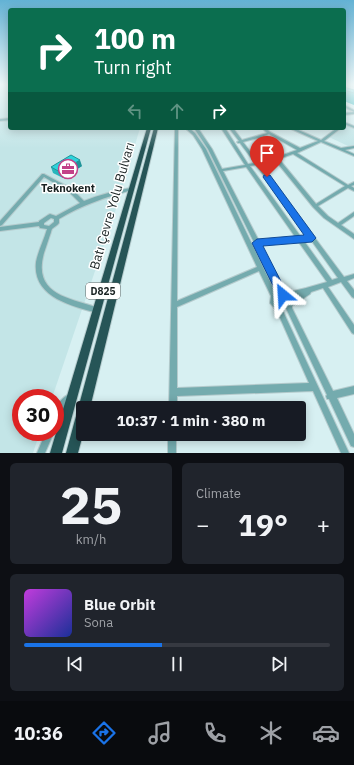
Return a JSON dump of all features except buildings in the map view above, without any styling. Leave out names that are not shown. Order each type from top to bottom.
[{"type":"highway","name":"Batı Çevre Yolu Bulvarı","points":[[56,453],[75,391],[130,189],[148,130]]},
{"type":"highway","name":"Batı Çevre Yolu Bulvarı","points":[[87,401],[155,130]]},
{"type":"highway","name":"Batı Çevre Yolu Bulvarı","points":[[72,453],[76,439]]},
{"type":"street","points":[[173,401],[176,130]]},
{"type":"street","points":[[192,130],[204,150],[274,296],[273,303],[278,309],[345,453]]},
{"type":"street","points":[[194,130],[202,135],[290,306],[330,396],[354,443]]},
{"type":"street","points":[[224,130],[248,167],[299,239],[354,331]]},
{"type":"street","points":[[232,130],[354,295]]},
{"type":"street","points":[[266,130],[300,149]]},
{"type":"street","points":[[296,130],[354,155]]},
{"type":"street","points":[[220,170],[248,167],[276,158],[323,141],[337,130]]},
{"type":"street","points":[[233,144],[269,133]]},
{"type":"street","points":[[259,137],[315,206],[326,217],[354,237]]},
{"type":"street","points":[[342,149],[354,147]]},
{"type":"street","points":[[293,152],[354,190]]},
{"type":"street","points":[[0,224],[44,175],[70,190],[84,203]]},
{"type":"street","points":[[315,206],[354,183]]},
{"type":"street","points":[[0,228],[40,224],[47,217],[56,218],[101,196],[130,189]]},
{"type":"street","points":[[338,225],[354,214]]},
{"type":"street","points":[[56,218],[57,223],[50,228],[39,264],[40,279],[48,291],[72,303],[97,310]]},
{"type":"street","points":[[40,224],[42,227],[50,228]]},
{"type":"street","points":[[257,243],[312,238]]},
{"type":"street","points":[[175,305],[260,268]]},
{"type":"street","points":[[274,296],[310,290],[354,276]]},
{"type":"street","points":[[278,309],[285,310],[310,290]]},
{"type":"street","points":[[174,392],[314,387]]},
{"type":"street","points":[[330,396],[354,390]]},
{"type":"street","points":[[64,403],[75,391]]},
{"type":"street","points":[[41,453],[46,441]]},
{"type":"street","points":[[78,453],[81,441]]},
{"type":"street","points":[[172,441],[172,453]]},
{"type":"shaded area","points":[[0,105],[8,105],[8,130],[139,130],[115,212],[55,389],[12,389],[12,441],[37,441],[33,453],[0,453]]},
{"type":"shaded area","points":[[346,125],[354,128],[354,145],[348,146],[329,137],[338,130],[346,130]]},
{"type":"place","name":"Teknokent","points":[[68,169]]},
{"type":"route","points":[[267,177],[312,238],[257,243],[283,295]]}]
